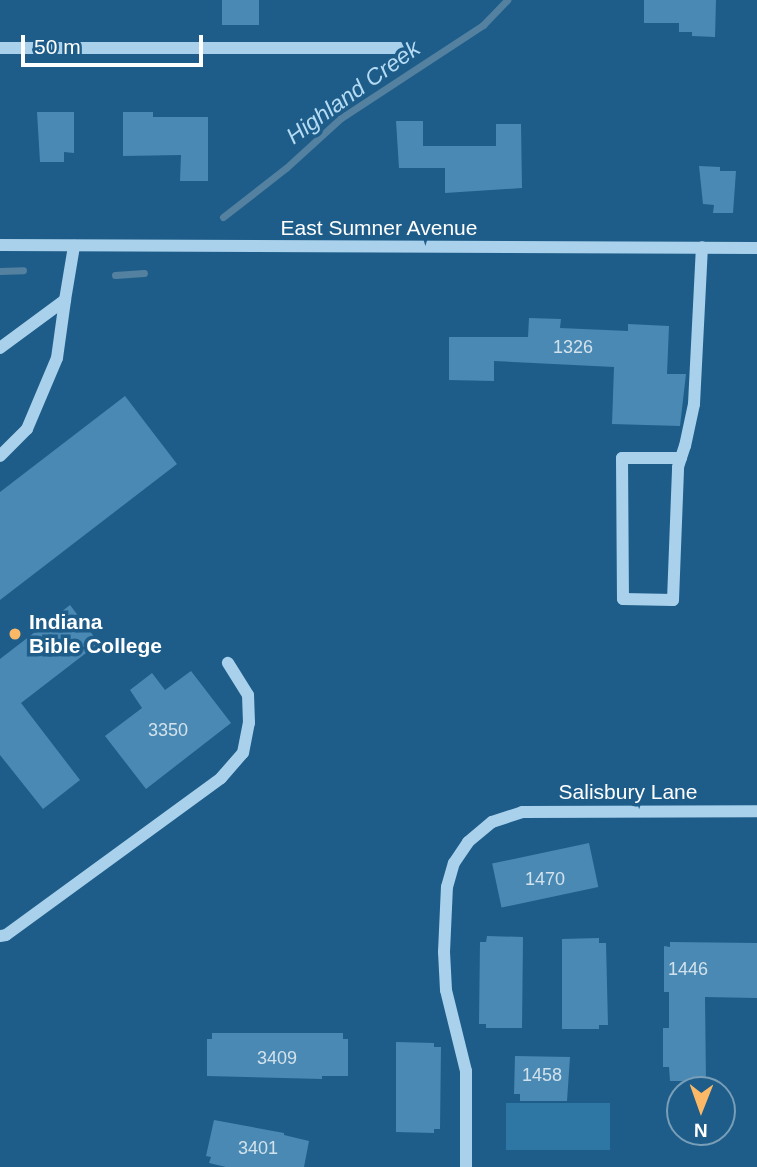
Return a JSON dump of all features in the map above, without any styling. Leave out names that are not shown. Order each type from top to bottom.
[{"type":"street","points":[[0,48],[411,48]]},
{"type":"street","name":"East Sumner Avenue","points":[[0,245],[757,248]]},
{"type":"street","points":[[0,456],[27,429],[57,358],[74,246]]},
{"type":"street","points":[[681,458],[622,458],[623,599],[673,600],[678,467],[681,458],[694,404],[702,247]]},
{"type":"street","points":[[0,348],[65,300]]},
{"type":"street","points":[[0,936],[6,935],[221,778],[243,753],[249,723],[248,695],[228,663]]},
{"type":"street","name":"Salisbury Lane","points":[[467,1167],[466,1070],[450,1012],[444,966],[445,899],[452,868],[464,847],[479,831],[499,819],[537,811],[757,811]]},
{"type":"shaded area","points":[[506,1103],[610,1103],[610,1150],[506,1150]]},
{"type":"building","points":[[222,0],[259,0],[259,25],[222,25]]},
{"type":"building","points":[[644,0],[716,0],[715,37],[692,36],[692,32],[679,32],[679,23],[644,23]]},
{"type":"building","points":[[37,112],[74,112],[74,153],[64,152],[64,162],[40,162]]},
{"type":"building","points":[[123,112],[153,112],[153,117],[208,117],[208,181],[180,181],[181,155],[123,156]]},
{"type":"building","points":[[396,121],[423,121],[423,146],[496,146],[496,124],[521,124],[522,188],[445,193],[445,168],[399,168]]},
{"type":"building","points":[[699,166],[720,167],[720,171],[736,171],[733,213],[713,213],[714,205],[703,204]]},
{"type":"building","points":[[529,318],[561,319],[560,328],[628,331],[628,324],[669,326],[667,374],[686,374],[680,426],[612,424],[614,367],[494,361],[494,381],[449,380],[449,337],[528,337]]},
{"type":"building","points":[[125,396],[177,464],[0,600],[0,492]]},
{"type":"building","points":[[70,605],[99,643],[21,703],[80,780],[43,809],[0,755],[0,659]]},
{"type":"building","points":[[191,671],[231,723],[146,789],[105,736],[142,708],[130,690],[152,673],[165,690]]},
{"type":"building","points":[[589,843],[598,887],[502,908],[492,864]]},
{"type":"building","points":[[487,936],[523,937],[522,1028],[486,1028],[486,1024],[479,1024],[480,942],[486,942]]},
{"type":"building","points":[[599,938],[599,943],[606,943],[608,1025],[599,1025],[599,1029],[562,1029],[562,939]]},
{"type":"building","points":[[670,942],[757,943],[757,998],[705,997],[706,1076],[670,1076],[669,1067],[663,1067],[663,1028],[669,1028],[669,992],[664,992],[664,946],[670,947]]},
{"type":"building","points":[[212,1033],[343,1033],[343,1039],[348,1039],[348,1076],[322,1076],[322,1079],[207,1076],[207,1039],[212,1039]]},
{"type":"building","points":[[396,1042],[434,1043],[434,1047],[441,1047],[440,1129],[434,1129],[434,1133],[396,1132]]},
{"type":"building","points":[[515,1056],[570,1057],[567,1101],[520,1101],[520,1094],[514,1094]]},
{"type":"building","points":[[214,1120],[284,1133],[309,1141],[304,1167],[226,1167],[209,1163],[211,1157],[206,1156]]},
{"type":"waterway","name":"Highland Creek","points":[[223,217],[286,168],[341,118],[483,25],[507,0]]},
{"type":"waterway","name":"Highland Creek","points":[[0,271],[23,270]]},
{"type":"waterway","name":"Highland Creek","points":[[115,275],[144,273]]},
{"type":"place","name":"Indiana Bible College","points":[[15,634]]}]
